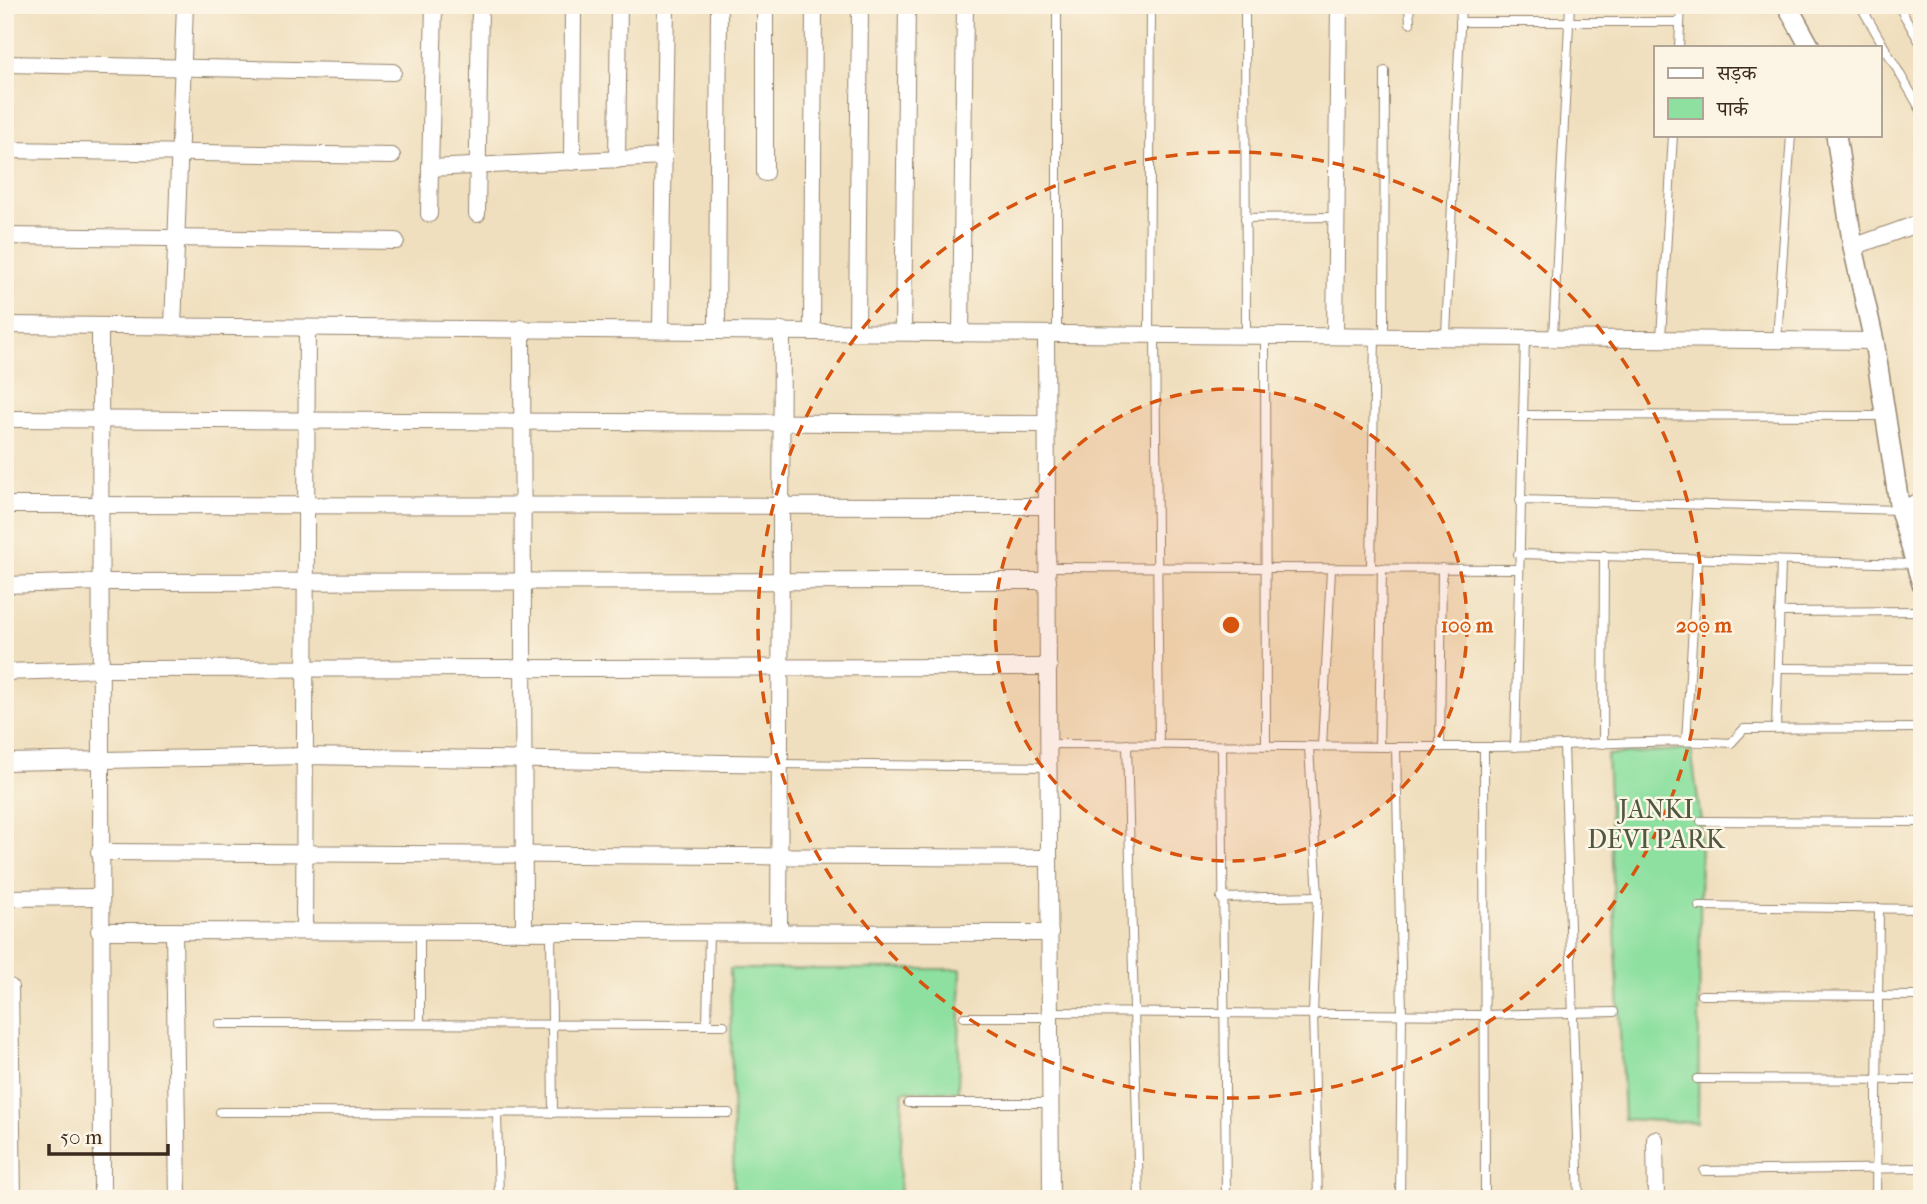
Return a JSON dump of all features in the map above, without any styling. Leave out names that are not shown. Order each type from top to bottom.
[{"type":"street","points":[[173,327],[185,5]]},
{"type":"street","points":[[429,214],[433,5]]},
{"type":"street","points":[[477,214],[480,5]]},
{"type":"street","points":[[572,162],[573,5]]},
{"type":"street","points":[[617,160],[619,5]]},
{"type":"street","points":[[661,328],[666,5]]},
{"type":"street","points":[[717,329],[719,5]]},
{"type":"street","points":[[765,5],[765,173]]},
{"type":"street","points":[[812,331],[814,5]]},
{"type":"street","points":[[857,331],[860,5]]},
{"type":"street","points":[[903,332],[907,5]]},
{"type":"street","points":[[961,333],[965,5]]},
{"type":"street","points":[[1335,335],[1339,5]]},
{"type":"street","points":[[1787,5],[1796,26],[1809,46]]},
{"type":"street","points":[[5,64],[393,72]]},
{"type":"street","points":[[1836,136],[1853,247],[1874,341],[1900,510],[1922,584]]},
{"type":"street","points":[[5,150],[392,156]]},
{"type":"street","points":[[430,168],[478,168],[664,157]]},
{"type":"street","points":[[1853,247],[1922,222]]},
{"type":"street","points":[[5,236],[396,241]]},
{"type":"street","points":[[5,325],[661,328],[1051,334],[1525,335],[1874,341]]},
{"type":"street","points":[[100,326],[102,669],[99,931],[102,1199]]},
{"type":"street","points":[[304,932],[307,328]]},
{"type":"street","points":[[523,328],[524,932]]},
{"type":"street","points":[[779,932],[782,330]]},
{"type":"street","points":[[1051,334],[1046,424],[1051,1199]]},
{"type":"street","points":[[5,419],[1046,424]]},
{"type":"street","points":[[1900,510],[1922,500]]},
{"type":"street","points":[[5,505],[1047,506]]},
{"type":"street","points":[[5,585],[100,582],[781,582],[1048,574]]},
{"type":"street","points":[[5,672],[305,668],[1049,667]]},
{"type":"street","points":[[5,762],[305,756],[780,764]]},
{"type":"street","points":[[99,852],[1049,858]]},
{"type":"street","points":[[5,898],[99,897]]},
{"type":"street","points":[[99,931],[1050,933]]},
{"type":"street","points":[[174,931],[178,1199]]},
{"type":"street","points":[[10,987],[13,1199]]},
{"type":"street","points":[[1655,1139],[1656,1199]]},
{"type":"lane","points":[[1051,334],[1057,5]]},
{"type":"lane","points":[[1151,5],[1152,334],[1159,744]]},
{"type":"lane","points":[[1245,5],[1246,334]]},
{"type":"lane","points":[[1409,5],[1410,23]]},
{"type":"lane","points":[[1446,335],[1461,5]]},
{"type":"lane","points":[[1553,336],[1570,5]]},
{"type":"lane","points":[[1679,46],[1681,5]]},
{"type":"lane","points":[[1860,5],[1922,112]]},
{"type":"lane","points":[[1898,5],[1922,46]]},
{"type":"lane","points":[[1460,22],[1680,22]]},
{"type":"lane","points":[[1796,26],[1796,46]]},
{"type":"lane","points":[[1371,568],[1380,335],[1385,71]]},
{"type":"lane","points":[[1661,338],[1674,136]]},
{"type":"lane","points":[[1777,339],[1791,136]]},
{"type":"lane","points":[[1245,218],[1336,217]]},
{"type":"lane","points":[[1265,335],[1266,744]]},
{"type":"lane","points":[[1515,747],[1525,335]]},
{"type":"lane","points":[[1522,415],[1885,416]]},
{"type":"lane","points":[[1520,500],[1900,510]]},
{"type":"lane","points":[[1518,554],[1604,555],[1697,561],[1915,564]]},
{"type":"lane","points":[[1603,744],[1604,555]]},
{"type":"lane","points":[[1686,741],[1697,561]]},
{"type":"lane","points":[[1776,729],[1781,562]]},
{"type":"lane","points":[[1048,574],[1156,567],[1518,569]]},
{"type":"lane","points":[[1379,747],[1382,568]]},
{"type":"lane","points":[[1440,746],[1442,568]]},
{"type":"lane","points":[[1322,747],[1331,570]]},
{"type":"lane","points":[[1779,612],[1922,611]]},
{"type":"lane","points":[[1778,667],[1922,669]]},
{"type":"lane","points":[[1049,744],[1515,747],[1686,741],[1731,743],[1744,729],[1922,728]]},
{"type":"lane","points":[[1127,744],[1139,1199]]},
{"type":"lane","points":[[1222,746],[1222,1012],[1226,1199]]},
{"type":"lane","points":[[1564,746],[1578,1199]]},
{"type":"lane","points":[[1309,747],[1318,896],[1313,1013],[1318,1199]]},
{"type":"lane","points":[[1396,747],[1402,1013],[1400,1199]]},
{"type":"lane","points":[[1483,747],[1482,1015],[1485,1199]]},
{"type":"lane","points":[[780,764],[1049,767]]},
{"type":"lane","points":[[1701,821],[1922,822]]},
{"type":"lane","points":[[1222,898],[1318,896]]},
{"type":"lane","points":[[1699,906],[1922,909]]},
{"type":"lane","points":[[1876,1199],[1879,908]]},
{"type":"lane","points":[[419,932],[420,1024]]},
{"type":"lane","points":[[551,932],[553,1113]]},
{"type":"lane","points":[[707,1025],[709,932]]},
{"type":"lane","points":[[1700,995],[1922,996]]},
{"type":"lane","points":[[964,1017],[1135,1012],[1572,1015],[1614,1012]]},
{"type":"lane","points":[[219,1024],[724,1025]]},
{"type":"lane","points":[[1697,1079],[1922,1080]]},
{"type":"lane","points":[[908,1103],[1051,1103]]},
{"type":"lane","points":[[220,1112],[729,1113]]},
{"type":"lane","points":[[497,1113],[499,1199]]},
{"type":"lane","points":[[1704,1171],[1922,1168]]},
{"type":"green space","name":"JANKI DEVI PARK","points":[[1691,749],[1701,821],[1698,1123],[1624,1119],[1607,755]]},
{"type":"green space","points":[[730,969],[961,969],[958,1091],[903,1091],[899,1199],[734,1199]]}]
